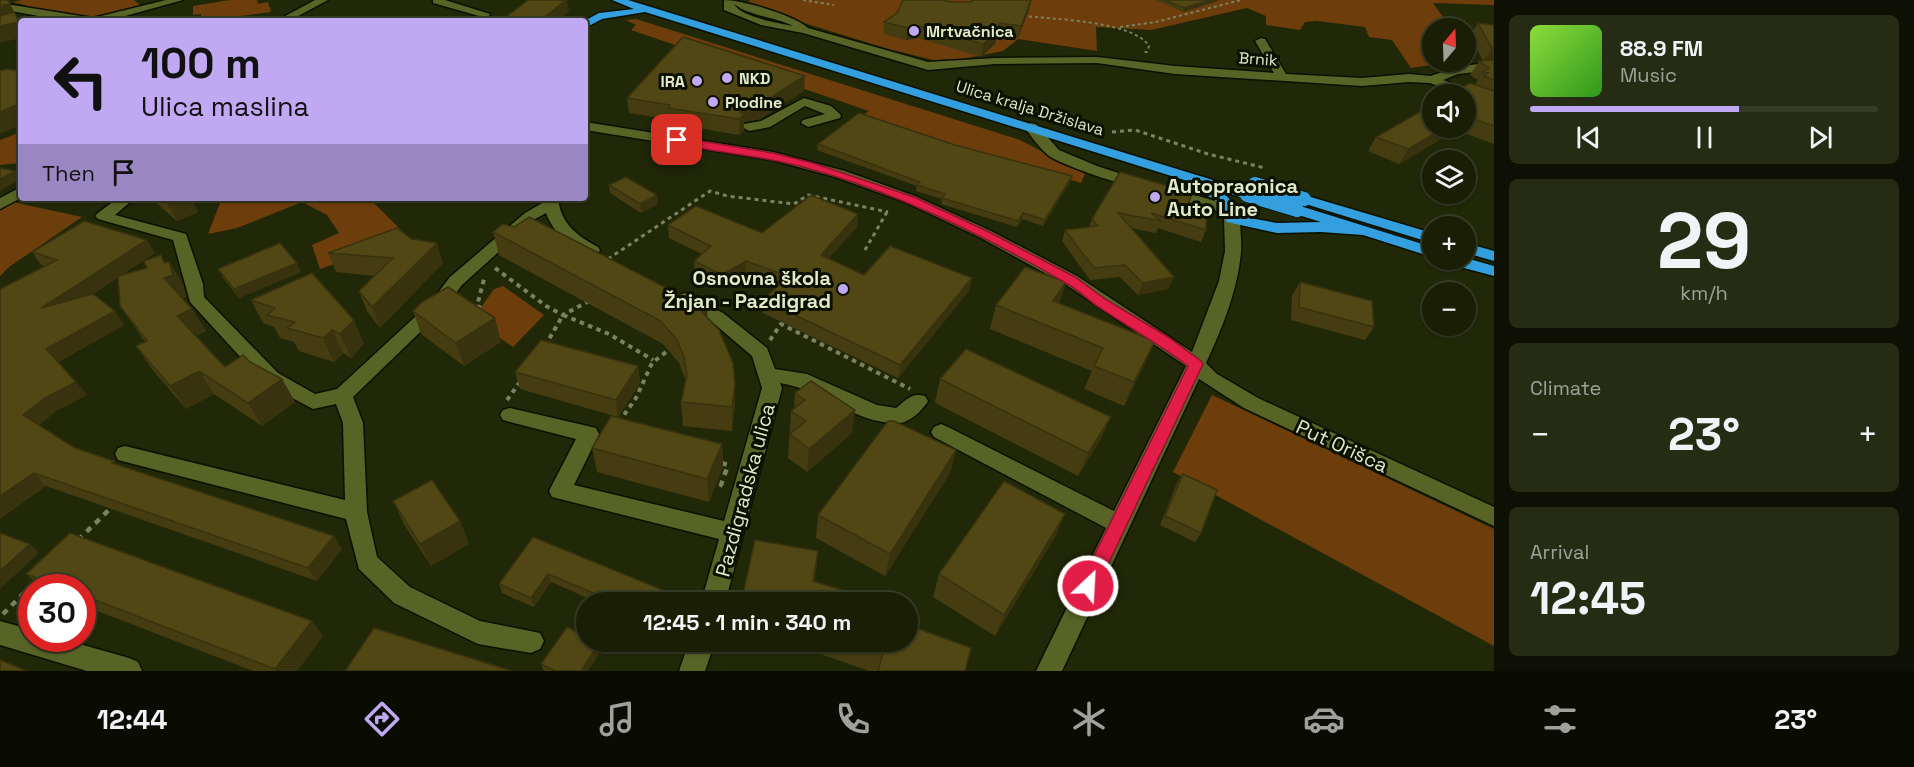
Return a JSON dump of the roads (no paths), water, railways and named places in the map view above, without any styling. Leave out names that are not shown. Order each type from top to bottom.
[{"type":"highway","name":"Ulica kralja Držislava","points":[[617,0],[659,6],[1300,204],[1422,235]]},
{"type":"highway","name":"Ulica kralja Držislava","points":[[649,0],[659,6],[1031,128],[1251,189]]},
{"type":"highway","points":[[600,2],[602,7],[600,16]]},
{"type":"highway","points":[[588,23],[600,16],[659,6]]},
{"type":"highway","points":[[1112,152],[1125,163],[1210,190],[1220,197],[1231,214],[1277,228],[1321,227],[1365,231]]},
{"type":"highway","name":"Ulica kralja Držislava","points":[[1300,204],[1365,231],[1422,249]]},
{"type":"highway","points":[[1476,251],[1494,256]]},
{"type":"highway","points":[[1476,266],[1494,271]]},
{"type":"street","points":[[0,1],[5,0]]},
{"type":"street","points":[[105,18],[178,0]]},
{"type":"street","points":[[287,18],[323,0]]},
{"type":"street","points":[[315,18],[335,0]]},
{"type":"street","name":"Brnik","points":[[731,0],[728,9],[735,13],[793,30],[804,30],[928,66],[1019,60],[1097,60],[1175,70],[1362,82],[1409,78],[1432,80],[1456,71],[1494,66]]},
{"type":"street","points":[[437,1],[477,10],[485,14],[483,18]]},
{"type":"street","points":[[0,6],[68,18]]},
{"type":"street","points":[[291,18],[302,15],[309,18]]},
{"type":"street","points":[[43,18],[51,16]]},
{"type":"street","points":[[1261,40],[1282,77]]},
{"type":"street","points":[[1432,80],[1494,103]]},
{"type":"street","points":[[749,127],[765,124],[804,102],[826,109],[835,115],[808,123]]},
{"type":"street","name":"Put Orišca","points":[[589,125],[809,165],[910,199],[985,234],[1071,280],[1101,302],[1163,340],[1196,364],[1210,379],[1251,404],[1494,517]]},
{"type":"street","points":[[1031,128],[1054,153],[1092,170],[1231,214],[1233,251],[1227,281],[1207,340],[1049,671]]},
{"type":"street","points":[[588,139],[613,134],[633,133]]},
{"type":"street","points":[[720,148],[729,133]]},
{"type":"street","points":[[0,205],[18,193]]},
{"type":"street","points":[[124,201],[103,216],[180,237],[195,284],[196,298],[271,378],[313,402],[343,395],[436,308],[456,281],[530,216],[551,201],[558,226],[573,240],[608,259]]},
{"type":"street","name":"Pazdigradska ulica","points":[[672,292],[717,317],[760,353],[772,388],[716,592]]},
{"type":"street","points":[[768,375],[800,379],[883,414],[900,416],[918,401]]},
{"type":"street","points":[[343,395],[354,423],[356,512],[368,562],[402,595],[478,632],[531,641]]},
{"type":"street","points":[[508,409],[589,434],[560,491],[734,533]]},
{"type":"street","points":[[941,432],[1118,523]]},
{"type":"street","points":[[125,454],[356,512]]},
{"type":"street","points":[[0,633],[129,671]]},
{"type":"street","points":[[692,671],[699,652]]},
{"type":"place","name":"Mrtvačnica","points":[[914,31]]},
{"type":"place","name":"NKD","points":[[727,78]]},
{"type":"place","name":"IRA","points":[[697,81]]},
{"type":"place","name":"Plodine","points":[[713,102]]},
{"type":"place","name":"Autopraonica Auto Line","points":[[1155,197]]},
{"type":"place","name":"Osnovna škola Žnjan - Pazdigrad","points":[[843,289]]}]
